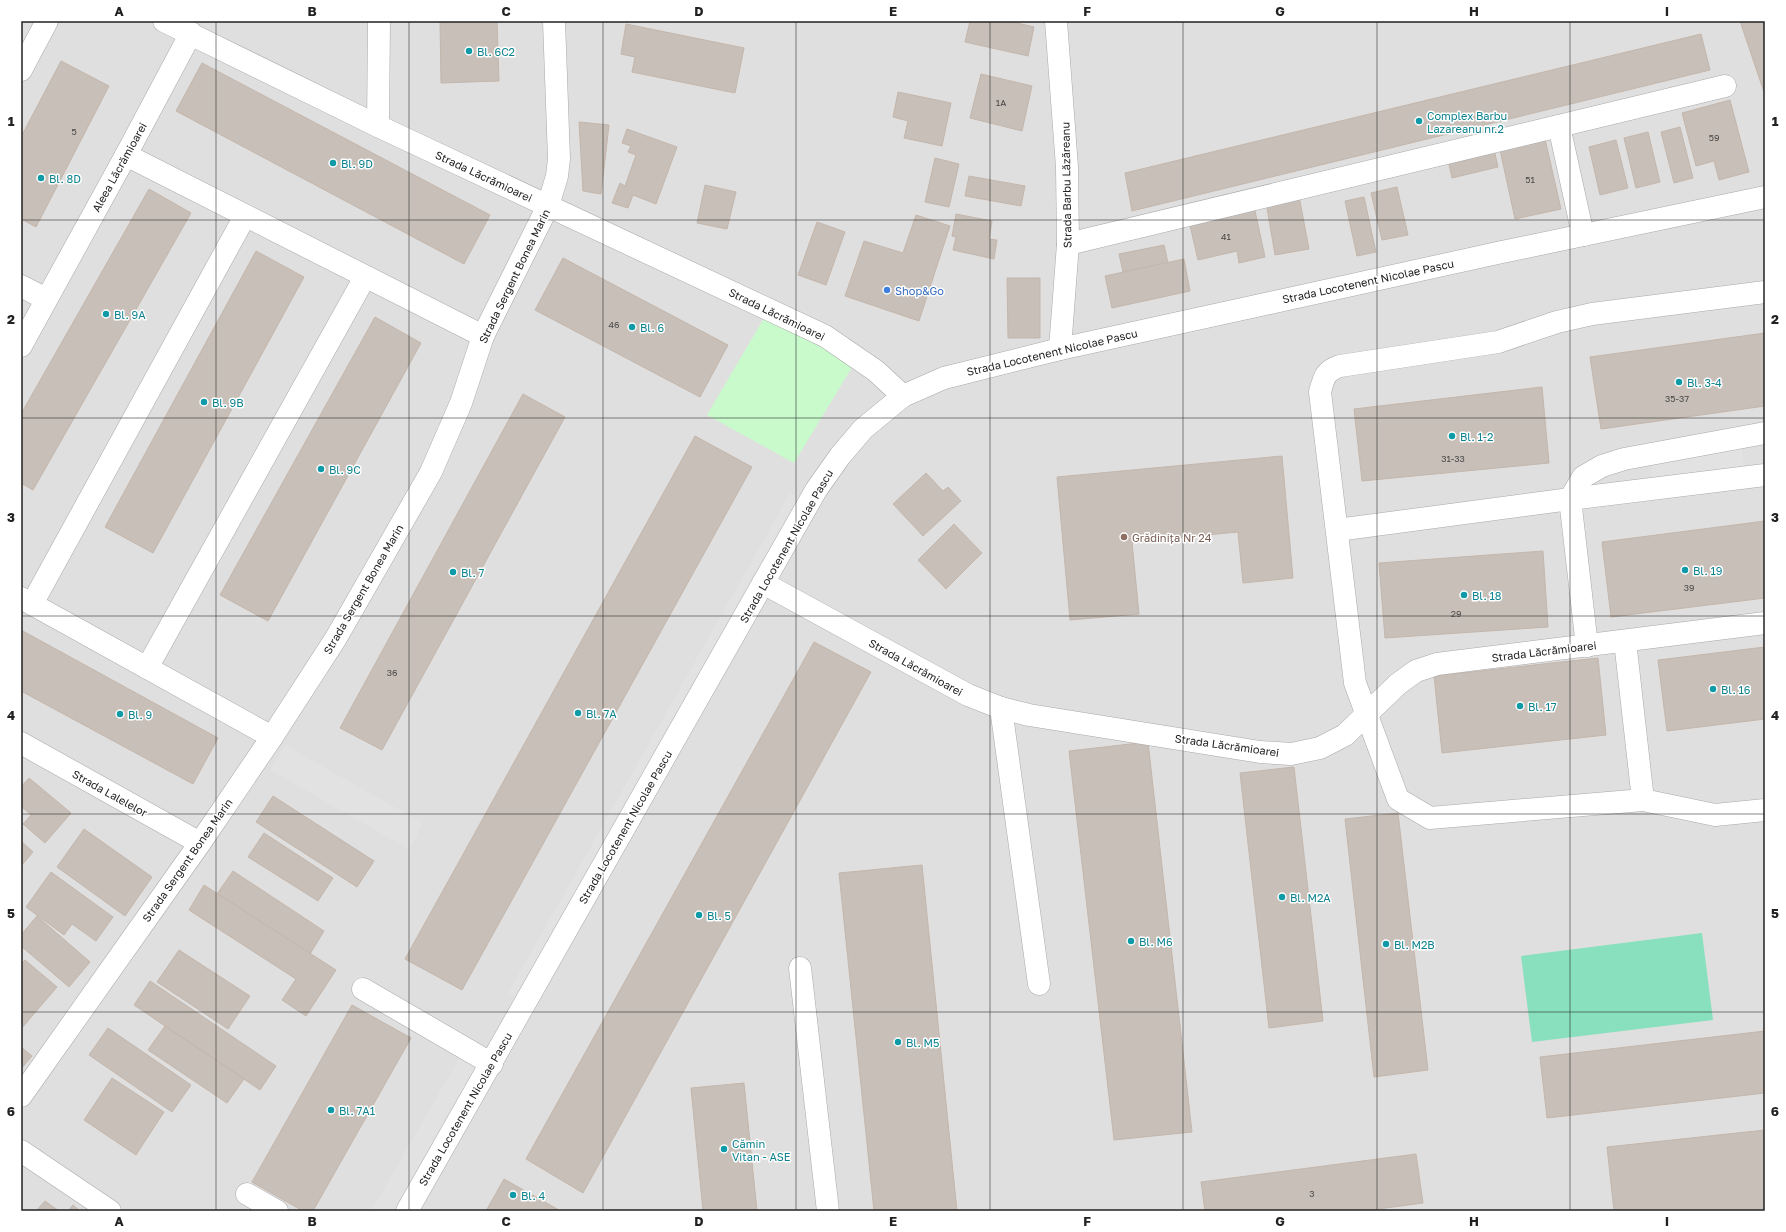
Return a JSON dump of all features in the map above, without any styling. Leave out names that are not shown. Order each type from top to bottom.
[{"type":"street","points":[[21,70],[47,21]]},
{"type":"street","name":"Strada Lăcrămioarei","points":[[164,21],[378,126],[825,336],[876,370],[903,396]]},
{"type":"street","points":[[378,126],[379,21]]},
{"type":"street","name":"Strada Sergent Bonea Marin","points":[[21,1096],[200,843],[272,737],[336,638],[431,472],[461,403],[483,336],[548,206],[557,176],[559,159],[554,21]]},
{"type":"street","name":"Strada Barbu Lăzăreanu","points":[[1056,21],[1067,167],[1068,244],[1060,349]]},
{"type":"street","name":"Aleea Lăcrămioarei","points":[[21,346],[126,156],[191,33]]},
{"type":"street","points":[[1068,244],[1725,86]]},
{"type":"street","points":[[1559,126],[1583,235]]},
{"type":"street","points":[[126,156],[483,336]]},
{"type":"street","name":"Strada Locotenent Nicolae Pascu","points":[[407,1211],[492,1064],[816,490],[840,456],[863,429],[903,396],[944,378],[1060,349],[1583,235],[1765,197]]},
{"type":"street","points":[[245,216],[27,601],[272,737]]},
{"type":"street","points":[[147,668],[365,277]]},
{"type":"street","points":[[21,286],[46,299]]},
{"type":"street","points":[[1765,292],[1592,314],[1557,322],[1498,342],[1340,366],[1331,369],[1324,378],[1320,392],[1354,683],[1398,799],[1430,818],[1643,800],[1715,815],[1765,810]]},
{"type":"street","points":[[1587,646],[1570,499],[1583,477],[1602,466],[1624,459],[1765,433]]},
{"type":"street","points":[[1337,530],[1765,475]]},
{"type":"street","name":"Strada Lăcrămioarei","points":[[763,583],[968,695],[1001,708],[1037,716],[1260,752],[1291,754],[1320,748],[1345,735],[1398,684],[1416,671],[1437,664],[1765,623]]},
{"type":"street","points":[[1625,641],[1643,800]]},
{"type":"street","points":[[1001,708],[1039,984]]},
{"type":"street","name":"Strada Lalelelor","points":[[21,743],[200,843]]},
{"type":"street","points":[[800,968],[828,1211]]},
{"type":"street","points":[[363,989],[492,1064]]},
{"type":"street","points":[[21,1151],[110,1211]]},
{"type":"street","points":[[247,1194],[277,1211]]},
{"type":"shaded area","points":[[21,21],[1765,21],[1765,1211],[21,1211]]},
{"type":"shaded area","points":[[1741,438],[1745,478],[1654,489],[1649,455]]},
{"type":"shaded area","points":[[790,493],[808,503],[526,1003],[508,993]]},
{"type":"shaded area","points":[[285,745],[423,823],[410,850],[270,770]]},
{"type":"shaded area","points":[[465,1048],[492,1064],[407,1211],[371,1211]]},
{"type":"green space","points":[[764,318],[854,364],[794,463],[707,415]]},
{"type":"green space","points":[[1702,933],[1713,1020],[1532,1042],[1521,956]]},
{"type":"building","name":"Bl. 6C2","points":[[440,21],[497,21],[499,81],[441,83]]},
{"type":"building","points":[[970,21],[1009,21],[1034,27],[1028,56],[965,42]]},
{"type":"building","points":[[1740,21],[1765,21],[1765,95]]},
{"type":"building","points":[[626,24],[744,48],[735,93],[632,72],[635,57],[621,54]]},
{"type":"building","name":"Complex Barbu Lazareanu nr.2","points":[[1701,34],[1710,70],[1132,211],[1125,173]]},
{"type":"building","name":"Bl. 8D","points":[[61,61],[109,86],[36,227],[21,219],[21,137]]},
{"type":"building","name":"Bl. 9D","points":[[202,63],[490,215],[464,264],[176,111]]},
{"type":"building","points":[[981,74],[1032,86],[1022,131],[970,118]]},
{"type":"building","points":[[898,92],[951,103],[942,146],[904,138],[908,121],[893,117]]},
{"type":"building","points":[[1730,100],[1749,172],[1719,180],[1714,161],[1696,166],[1682,113]]},
{"type":"building","points":[[579,122],[609,125],[601,194],[583,191]]},
{"type":"building","points":[[1680,127],[1693,178],[1674,183],[1661,132]]},
{"type":"building","points":[[627,129],[677,147],[656,204],[633,195],[628,208],[612,203],[620,183],[625,186],[636,155],[628,152],[631,146],[622,143]]},
{"type":"building","points":[[1648,132],[1660,182],[1636,188],[1624,138]]},
{"type":"building","points":[[1545,139],[1561,209],[1515,219],[1500,150]]},
{"type":"building","points":[[1616,140],[1628,188],[1600,195],[1589,147]]},
{"type":"building","points":[[1494,149],[1498,167],[1452,178],[1448,160]]},
{"type":"building","points":[[935,158],[959,164],[949,207],[925,202]]},
{"type":"building","points":[[969,176],[1025,186],[1021,206],[965,196]]},
{"type":"building","points":[[705,185],[736,192],[727,229],[697,223]]},
{"type":"building","points":[[1397,187],[1408,235],[1382,240],[1371,193]]},
{"type":"building","name":"Bl. 9A","points":[[149,189],[191,213],[33,490],[21,483],[21,414]]},
{"type":"building","points":[[1299,196],[1309,249],[1275,255],[1266,202]]},
{"type":"building","points":[[1364,197],[1376,252],[1357,256],[1345,201]]},
{"type":"building","points":[[1254,206],[1265,257],[1239,263],[1237,251],[1198,260],[1189,221]]},
{"type":"building","points":[[956,214],[992,221],[989,239],[997,240],[994,259],[953,250],[956,237],[952,236]]},
{"type":"building","points":[[916,215],[950,226],[919,321],[845,296],[864,241],[903,253]]},
{"type":"building","points":[[817,222],[845,232],[826,285],[798,275]]},
{"type":"building","points":[[1164,245],[1168,263],[1123,272],[1119,254]]},
{"type":"building","name":"Bl. 9B","points":[[256,251],[304,277],[153,553],[105,527]]},
{"type":"building","name":"Bl. 6","points":[[563,258],[728,345],[700,397],[535,310]]},
{"type":"building","points":[[1184,259],[1190,291],[1112,308],[1105,276]]},
{"type":"building","points":[[1007,278],[1040,278],[1040,338],[1008,338]]},
{"type":"building","name":"Bl. 9C","points":[[375,317],[421,343],[268,621],[220,595]]},
{"type":"building","name":"Bl. 3-4","points":[[1765,333],[1765,406],[1601,429],[1590,357]]},
{"type":"building","name":"Bl. 1-2","points":[[1542,387],[1549,463],[1362,481],[1354,409]]},
{"type":"building","name":"Bl. 7","points":[[523,394],[565,417],[382,750],[340,728]]},
{"type":"building","name":"Bl. 7A","points":[[695,436],[752,467],[462,990],[405,959]]},
{"type":"building","name":"Grădinița Nr 24","points":[[1282,456],[1293,578],[1243,583],[1238,532],[1132,542],[1139,614],[1070,620],[1057,477]]},
{"type":"building","points":[[926,473],[943,491],[948,487],[961,501],[923,536],[893,504]]},
{"type":"building","name":"Bl. 19","points":[[1765,521],[1765,598],[1611,617],[1602,542]]},
{"type":"building","points":[[954,524],[982,553],[946,589],[918,560]]},
{"type":"building","name":"Bl. 18","points":[[1543,551],[1548,627],[1385,638],[1379,563]]},
{"type":"building","name":"Bl. 9","points":[[21,630],[218,738],[193,784],[21,691]]},
{"type":"building","name":"Bl. 5","points":[[814,642],[871,672],[583,1193],[526,1159]]},
{"type":"building","name":"Bl. 16","points":[[1765,647],[1765,719],[1667,731],[1658,660]]},
{"type":"building","name":"Bl. 17","points":[[1598,658],[1606,735],[1442,753],[1434,676]]},
{"type":"building","name":"Bl. M6","points":[[1148,742],[1192,1132],[1114,1140],[1069,751]]},
{"type":"building","name":"Bl. M2A","points":[[1294,767],[1323,1021],[1269,1028],[1240,773]]},
{"type":"building","points":[[29,778],[71,813],[45,843],[23,824],[31,815],[21,806],[21,787]]},
{"type":"building","points":[[273,796],[374,861],[357,887],[256,822]]},
{"type":"building","name":"Bl. M2B","points":[[1398,813],[1428,1070],[1374,1077],[1345,819]]},
{"type":"building","points":[[84,829],[152,877],[125,916],[57,867]]},
{"type":"building","points":[[264,833],[333,878],[318,901],[248,857]]},
{"type":"building","points":[[21,841],[33,852],[21,866]]},
{"type":"building","name":"Bl. M5","points":[[922,865],[957,1211],[874,1211],[839,873]]},
{"type":"building","points":[[233,871],[324,931],[310,954],[217,894]]},
{"type":"building","points":[[51,872],[113,917],[96,941],[72,924],[64,935],[26,907]]},
{"type":"building","points":[[204,885],[336,970],[306,1016],[282,1000],[296,979],[189,910]]},
{"type":"building","points":[[37,916],[90,962],[69,987],[21,946],[21,935]]},
{"type":"building","points":[[179,950],[250,996],[228,1029],[157,982]]},
{"type":"building","points":[[25,960],[57,987],[21,1029],[21,964]]},
{"type":"building","points":[[150,981],[276,1066],[260,1090],[134,1005]]},
{"type":"building","name":"Bl. 7A1","points":[[352,1005],[411,1038],[313,1211],[303,1211],[252,1182]]},
{"type":"building","points":[[165,1026],[244,1079],[227,1103],[148,1050]]},
{"type":"building","points":[[108,1028],[191,1085],[172,1112],[89,1055]]},
{"type":"building","points":[[1765,1031],[1765,1093],[1547,1118],[1540,1057]]},
{"type":"building","points":[[21,1047],[32,1056],[21,1069]]},
{"type":"building","points":[[112,1078],[164,1112],[136,1155],[84,1120]]},
{"type":"building","name":"Cămin Vitan - ASE","points":[[744,1083],[757,1211],[703,1211],[691,1088]]},
{"type":"building","points":[[1765,1130],[1765,1211],[1614,1211],[1607,1147]]},
{"type":"building","points":[[1416,1154],[1423,1203],[1363,1211],[1205,1211],[1201,1182]]},
{"type":"building","name":"Bl. 4","points":[[504,1179],[559,1210],[559,1211],[486,1211]]},
{"type":"building","points":[[45,1201],[59,1211],[36,1211]]},
{"type":"building","points":[[73,1205],[80,1211],[68,1211]]},
{"type":"place","name":"Bl. 6C2","points":[[469,51]]},
{"type":"place","name":"Complex Barbu Lazareanu nr.2","points":[[1419,121]]},
{"type":"place","name":"Bl. 9D","points":[[333,163]]},
{"type":"place","name":"Bl. 8D","points":[[41,178]]},
{"type":"place","name":"Shop&Go","points":[[887,290]]},
{"type":"place","name":"Bl. 9A","points":[[106,314]]},
{"type":"place","name":"Bl. 6","points":[[632,327]]},
{"type":"place","name":"Bl. 3-4","points":[[1679,382]]},
{"type":"place","name":"Bl. 9B","points":[[204,402]]},
{"type":"place","name":"Bl. 1-2","points":[[1452,436]]},
{"type":"place","name":"Bl. 9C","points":[[321,469]]},
{"type":"place","name":"Grădinița Nr 24","points":[[1124,537]]},
{"type":"place","name":"Bl. 19","points":[[1685,570]]},
{"type":"place","name":"Bl. 7","points":[[453,572]]},
{"type":"place","name":"Bl. 18","points":[[1464,595]]},
{"type":"place","name":"Bl. 16","points":[[1713,689]]},
{"type":"place","name":"Bl. 17","points":[[1520,706]]},
{"type":"place","name":"Bl. 7A","points":[[578,713]]},
{"type":"place","name":"Bl. 9","points":[[120,714]]},
{"type":"place","name":"Bl. M2A","points":[[1282,897]]},
{"type":"place","name":"Bl. 5","points":[[699,915]]},
{"type":"place","name":"Bl. M6","points":[[1131,941]]},
{"type":"place","name":"Bl. M2B","points":[[1386,944]]},
{"type":"place","name":"Bl. M5","points":[[898,1042]]},
{"type":"place","name":"Bl. 7A1","points":[[331,1110]]},
{"type":"place","name":"Cămin Vitan - ASE","points":[[724,1149]]},
{"type":"place","name":"Bl. 4","points":[[513,1195]]}]
